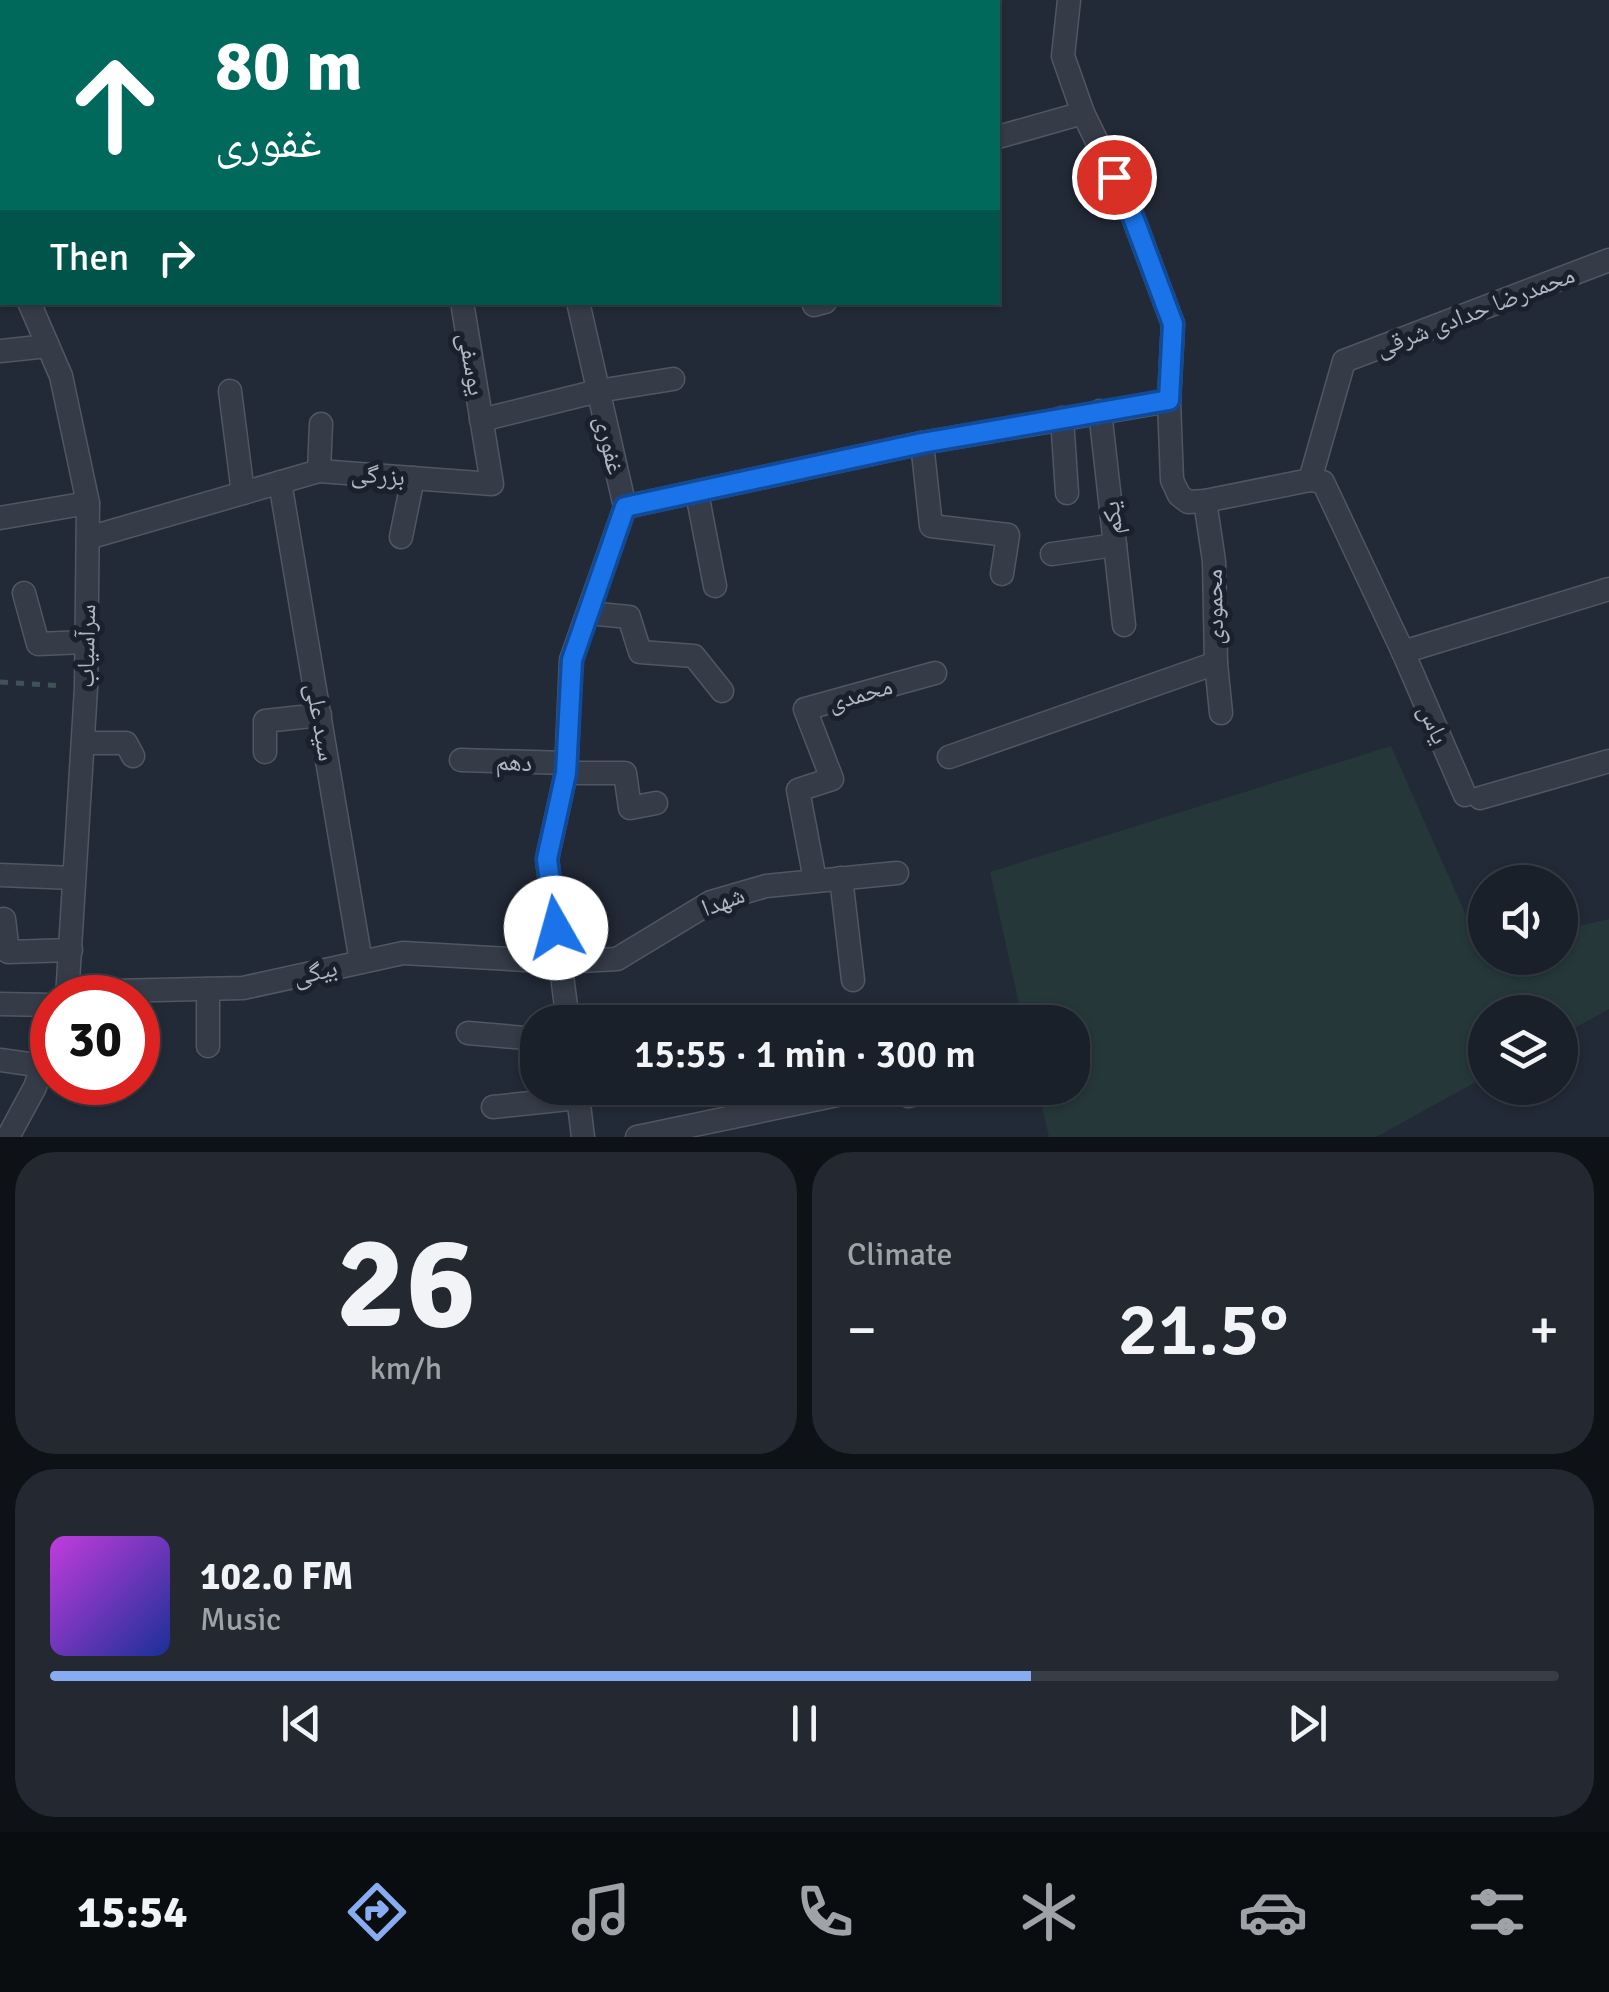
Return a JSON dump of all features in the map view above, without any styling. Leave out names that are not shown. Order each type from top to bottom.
[{"type":"street","points":[[1069,0],[1063,56],[1084,113],[1130,209],[1173,324],[1169,400],[1172,480],[1179,495],[1188,502],[1317,481]]},
{"type":"street","points":[[1000,137],[1084,113]]},
{"type":"street","name":"محمدرضا حدادی شرقی","points":[[1317,481],[1344,361],[1609,260]]},
{"type":"street","name":"سرآسیاب","points":[[31,305],[60,376],[88,503],[86,688],[67,975]]},
{"type":"street","name":"غفوری","points":[[566,1005],[547,859],[566,768],[572,660],[625,507],[579,305]]},
{"type":"street","name":"یوسفی","points":[[462,308],[481,420]]},
{"type":"street","points":[[0,351],[48,346]]},
{"type":"street","points":[[481,420],[598,391],[674,379]]},
{"type":"street","points":[[230,391],[242,493]]},
{"type":"street","points":[[625,507],[922,443],[1169,400]]},
{"type":"street","name":"یکم","points":[[1100,411],[1124,625]]},
{"type":"street","points":[[1062,418],[1067,493]]},
{"type":"street","name":"بزرگی","points":[[88,538],[319,471],[492,484],[481,420]]},
{"type":"street","points":[[319,471],[321,424]]},
{"type":"street","points":[[922,443],[932,526],[1008,536],[1002,574]]},
{"type":"street","points":[[401,537],[412,478]]},
{"type":"street","name":"یاس","points":[[1317,481],[1472,796],[1609,761]]},
{"type":"street","name":"سید علی","points":[[280,482],[362,962]]},
{"type":"street","points":[[697,493],[715,586]]},
{"type":"street","name":"محمودی","points":[[1205,500],[1214,562],[1221,713]]},
{"type":"street","points":[[0,518],[88,503]]},
{"type":"street","points":[[1052,554],[1115,545]]},
{"type":"street","points":[[1403,652],[1609,589]]},
{"type":"street","points":[[24,593],[38,644],[85,642]]},
{"type":"street","points":[[588,613],[629,617],[640,652],[694,656],[722,691]]},
{"type":"street","points":[[949,757],[1216,663]]},
{"type":"street","name":"محمدی","points":[[815,880],[798,790],[832,778],[805,709],[935,673]]},
{"type":"street","points":[[266,752],[265,721],[320,715]]},
{"type":"street","points":[[82,743],[126,743],[133,756]]},
{"type":"street","name":"دهم","points":[[461,760],[625,772],[630,808],[656,803]]},
{"type":"street","name":"شهدا","points":[[560,962],[617,958],[711,902],[766,886],[898,873]]},
{"type":"street","points":[[0,875],[74,878]]},
{"type":"street","points":[[841,878],[853,980]]},
{"type":"street","points":[[4,919],[8,952],[71,950]]},
{"type":"street","name":"بیگی","points":[[160,992],[243,988],[403,953],[560,962]]},
{"type":"street","points":[[208,989],[208,1046]]},
{"type":"street","name":"بیگی","points":[[0,1004],[30,1001]]},
{"type":"street","points":[[468,1032],[520,1037]]},
{"type":"street","points":[[0,1060],[30,1064]]},
{"type":"street","points":[[8,1137],[30,1096]]},
{"type":"street","points":[[493,1107],[520,1103]]},
{"type":"street","points":[[579,1105],[583,1137]]},
{"type":"street","points":[[637,1137],[749,1105]]},
{"type":"path","points":[[0,682],[86,688]]},
{"type":"shaded area","points":[[1391,746],[1468,920],[1468,975],[1578,975],[1578,926],[1609,919],[1609,1009],[1578,1026],[1578,995],[1468,995],[1468,1086],[1376,1137],[1049,1137],[1042,1105],[1090,1105],[1090,1005],[1019,1005],[990,872]]},
{"type":"route","points":[[556,928],[547,859],[566,773],[572,660],[625,507],[922,443],[1169,400],[1173,324],[1114,177]]}]
